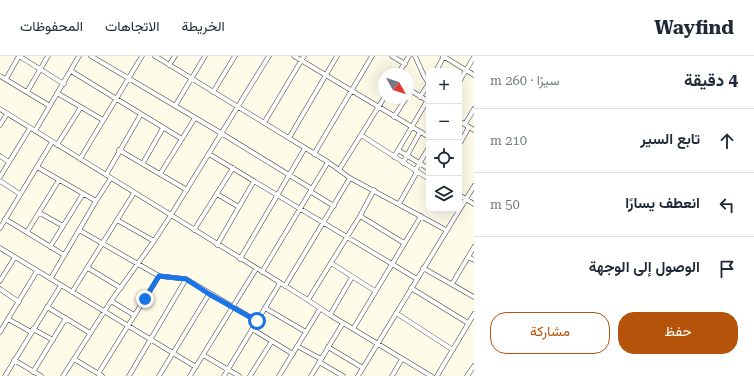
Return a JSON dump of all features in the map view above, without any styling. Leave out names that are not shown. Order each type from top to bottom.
[{"type":"street","points":[[6,79],[19,56],[64,84]]},
{"type":"street","points":[[27,92],[48,56]]},
{"type":"street","points":[[35,131],[57,93],[64,84],[79,56]]},
{"type":"street","points":[[90,56],[221,133],[289,175],[334,206]]},
{"type":"street","points":[[80,159],[142,56]]},
{"type":"street","points":[[155,56],[328,162],[350,178],[446,230]]},
{"type":"street","points":[[169,65],[174,56]]},
{"type":"street","points":[[175,106],[205,56]]},
{"type":"street","points":[[213,92],[235,56]]},
{"type":"street","points":[[63,376],[104,311],[154,242],[269,56]]},
{"type":"street","points":[[294,56],[411,127],[426,134]]},
{"type":"street","points":[[264,123],[304,56]]},
{"type":"street","points":[[289,138],[337,56]]},
{"type":"street","points":[[314,154],[372,56]]},
{"type":"street","points":[[392,56],[405,64]]},
{"type":"street","points":[[402,68],[409,56]]},
{"type":"street","points":[[415,56],[426,79]]},
{"type":"street","points":[[438,68],[444,56],[474,75]]},
{"type":"street","points":[[462,77],[474,57]]},
{"type":"street","points":[[71,71],[182,140]]},
{"type":"street","points":[[0,76],[50,106]]},
{"type":"street","points":[[420,97],[426,88]]},
{"type":"street","points":[[57,93],[103,120]]},
{"type":"street","points":[[414,94],[426,100]]},
{"type":"street","points":[[339,170],[380,104]]},
{"type":"street","points":[[394,116],[402,104]]},
{"type":"street","points":[[394,157],[426,104]]},
{"type":"street","points":[[57,144],[81,107]]},
{"type":"street","points":[[0,109],[308,300],[424,374],[431,376]]},
{"type":"street","points":[[474,109],[462,122],[474,130]]},
{"type":"street","points":[[0,125],[7,114]]},
{"type":"street","points":[[106,175],[141,114]]},
{"type":"street","points":[[160,174],[195,118]]},
{"type":"street","points":[[462,140],[469,127]]},
{"type":"street","points":[[0,177],[30,128]]},
{"type":"street","points":[[143,163],[163,128]]},
{"type":"street","points":[[403,163],[420,132]]},
{"type":"street","points":[[361,135],[426,176]]},
{"type":"street","points":[[405,138],[414,143]]},
{"type":"street","points":[[0,228],[52,142]]},
{"type":"street","points":[[240,259],[305,148]]},
{"type":"street","points":[[119,150],[187,190]]},
{"type":"street","points":[[398,150],[426,167]]},
{"type":"street","points":[[399,204],[426,152]]},
{"type":"street","points":[[209,154],[417,279]]},
{"type":"street","points":[[0,156],[9,162]]},
{"type":"street","points":[[262,272],[328,162]]},
{"type":"street","points":[[37,167],[96,202]]},
{"type":"street","points":[[194,230],[233,168]]},
{"type":"street","points":[[51,278],[111,178]]},
{"type":"street","points":[[285,286],[350,178]]},
{"type":"street","points":[[27,232],[59,180]]},
{"type":"street","points":[[0,181],[20,194]]},
{"type":"street","points":[[218,245],[254,181]]},
{"type":"street","points":[[358,376],[474,186]]},
{"type":"street","points":[[308,300],[360,216],[374,190]]},
{"type":"street","points":[[72,292],[134,193]]},
{"type":"street","points":[[50,247],[83,194]]},
{"type":"street","points":[[217,194],[239,207]]},
{"type":"street","points":[[462,197],[474,204]]},
{"type":"street","points":[[40,213],[62,226]]},
{"type":"street","points":[[360,216],[404,243]]},
{"type":"street","points":[[353,329],[421,216]]},
{"type":"street","points":[[5,219],[64,255]]},
{"type":"street","points":[[117,220],[154,242]]},
{"type":"street","points":[[79,230],[159,276],[186,279],[209,294],[257,321]]},
{"type":"street","points":[[452,284],[474,247]]},
{"type":"street","points":[[0,248],[196,367]]},
{"type":"street","points":[[468,257],[474,260]]},
{"type":"street","points":[[0,281],[15,258]]},
{"type":"street","points":[[331,263],[375,291]]},
{"type":"street","points":[[88,268],[121,288]]},
{"type":"street","points":[[424,268],[474,296]]},
{"type":"street","points":[[190,376],[256,269]]},
{"type":"street","points":[[0,332],[2,324],[8,319],[37,271]]},
{"type":"street","points":[[74,359],[100,375],[128,325],[159,276]]},
{"type":"street","points":[[330,315],[352,276]]},
{"type":"street","points":[[129,376],[186,279]]},
{"type":"street","points":[[224,376],[280,283]]},
{"type":"street","points":[[5,376],[61,284]]},
{"type":"street","points":[[411,288],[468,323]]},
{"type":"street","points":[[0,289],[19,302]]},
{"type":"street","points":[[159,376],[209,294]]},
{"type":"street","points":[[111,301],[134,315]]},
{"type":"street","points":[[47,307],[90,332]]},
{"type":"street","points":[[265,308],[306,332]]},
{"type":"street","points":[[280,376],[320,308]]},
{"type":"street","points":[[396,313],[452,350]]},
{"type":"street","points":[[437,376],[474,314]]},
{"type":"street","points":[[33,372],[66,318]]},
{"type":"street","points":[[8,319],[53,340]]},
{"type":"street","points":[[311,376],[343,323]]},
{"type":"street","points":[[252,329],[293,354]]},
{"type":"street","points":[[250,376],[272,341]]},
{"type":"street","points":[[297,346],[343,376]]},
{"type":"street","points":[[328,348],[363,368]]},
{"type":"street","points":[[203,355],[239,376]]},
{"type":"street","points":[[392,376],[402,359]]},
{"type":"street","points":[[14,360],[40,376]]},
{"type":"street","points":[[468,376],[474,366]]},
{"type":"route","points":[[145,299],[159,276],[168,278],[182,278],[257,321]]}]
